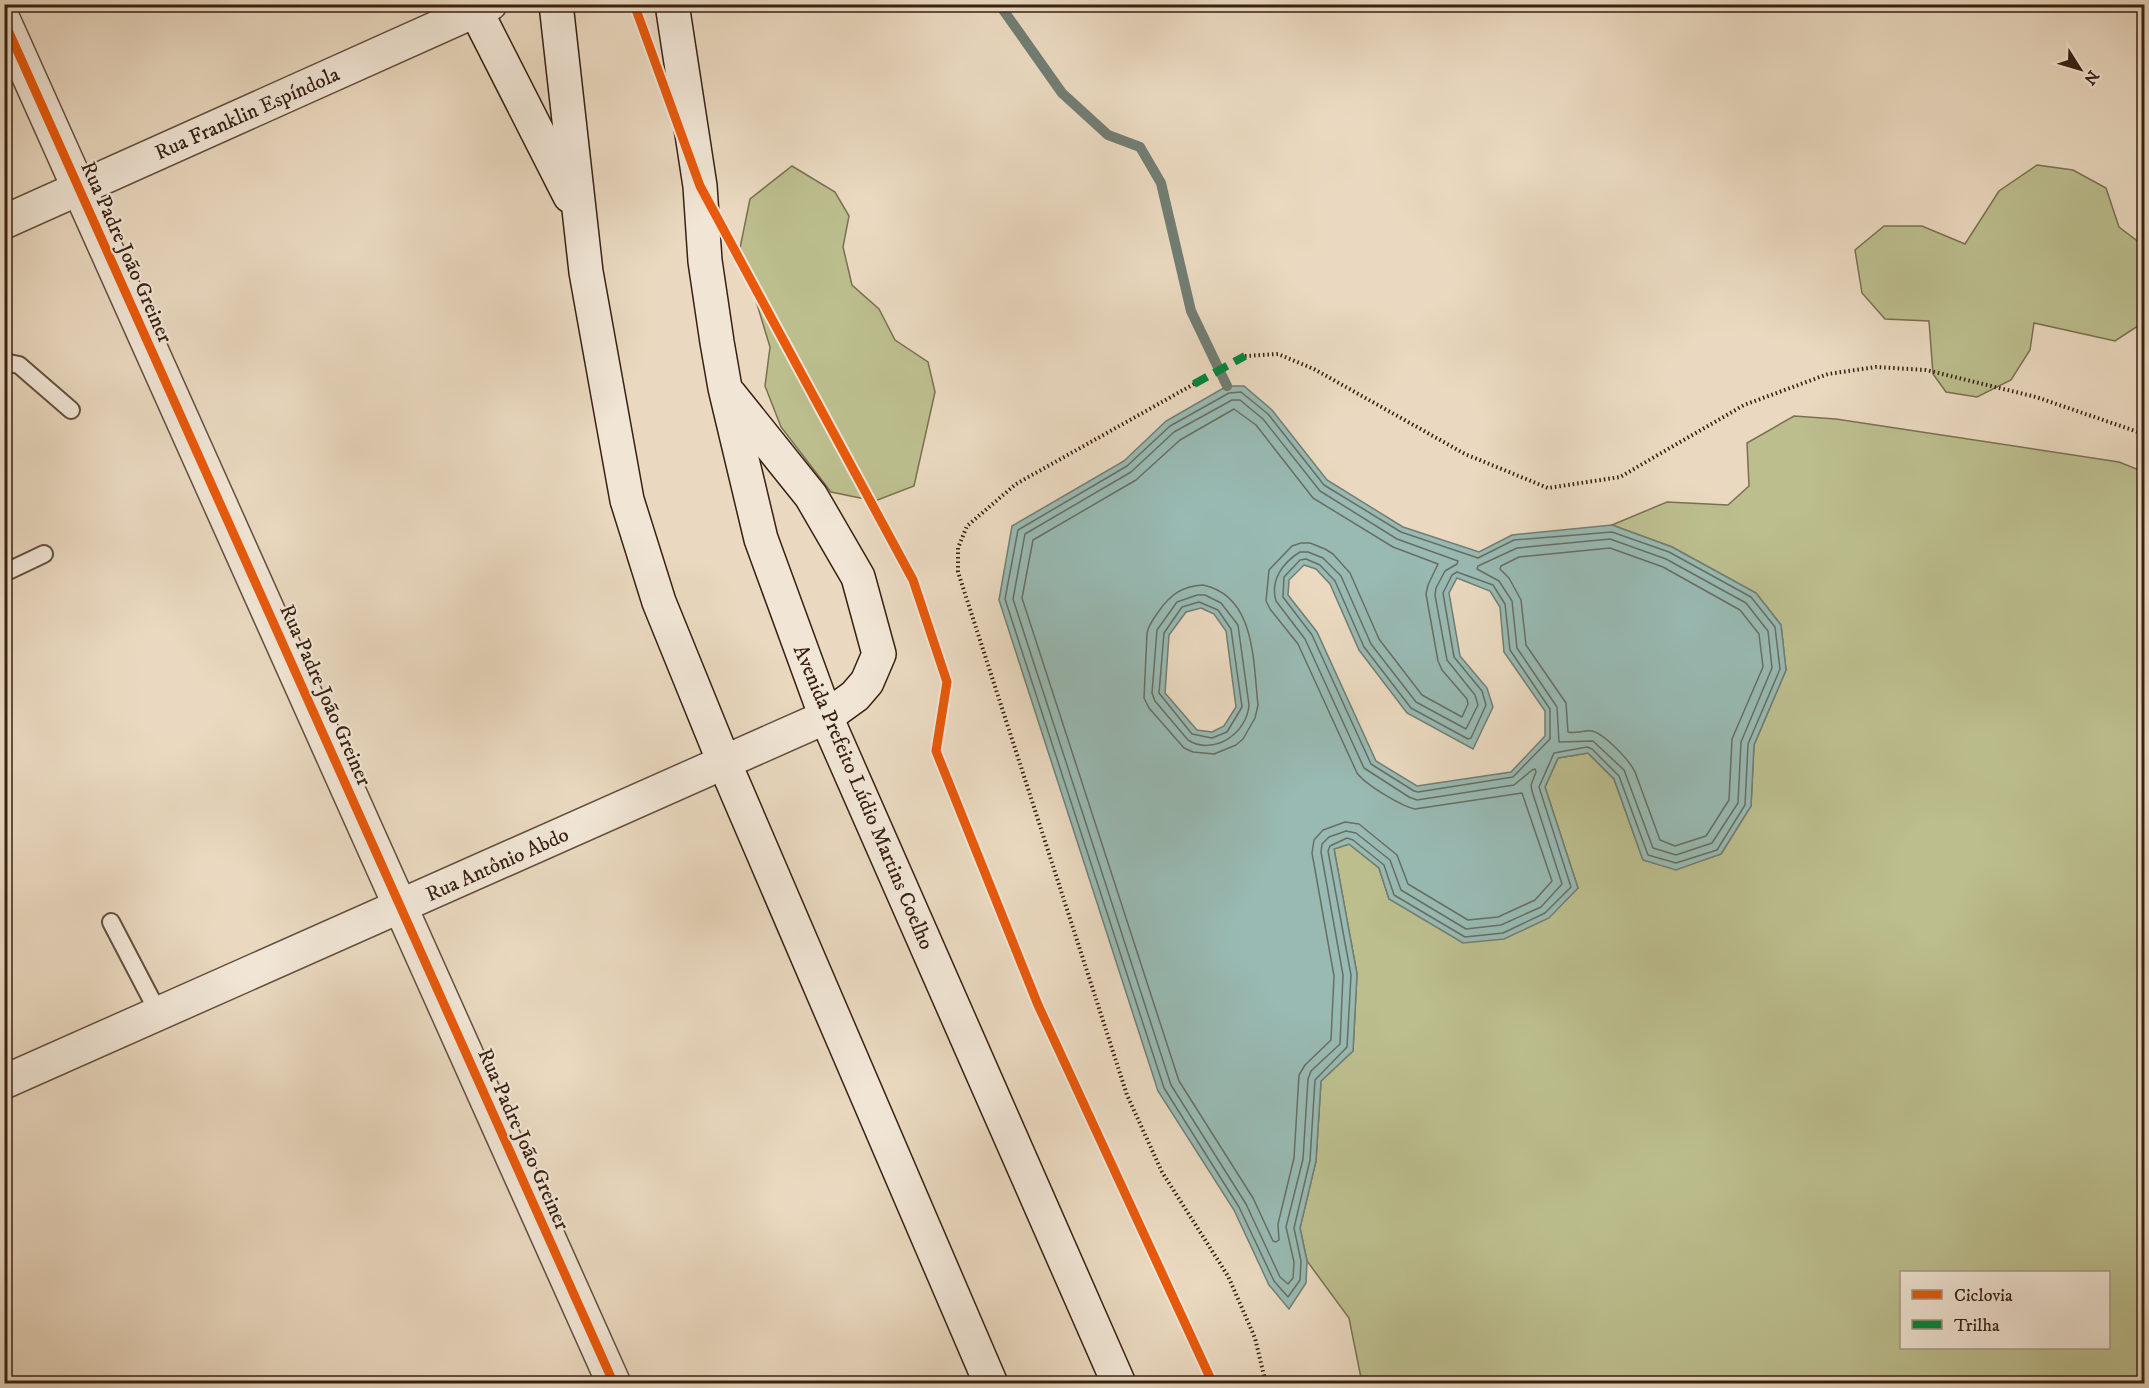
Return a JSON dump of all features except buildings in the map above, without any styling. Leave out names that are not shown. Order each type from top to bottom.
[{"type":"main road","points":[[556,4],[586,272],[627,500],[659,603],[724,762],[991,1383]]},
{"type":"main road","name":"Avenida Prefeito Lúdio Martins Coelho","points":[[672,4],[700,186],[705,261],[724,388],[761,539],[825,717],[1119,1383]]},
{"type":"main road","points":[[483,8],[579,214]]},
{"type":"main road","name":"Rua Franklin Espíndola","points":[[4,222],[483,8]]},
{"type":"main road","name":"Rua Padre João Greiner","points":[[4,21],[614,1383]]},
{"type":"main road","name":"Rua Antônio Abdo","points":[[4,1082],[825,717],[855,696],[867,682],[879,654],[858,577],[811,496],[724,388]]},
{"type":"lane","points":[[4,362],[19,366],[71,410]]},
{"type":"lane","points":[[4,573],[44,554]]},
{"type":"lane","points":[[111,922],[159,1014]]},
{"type":"path","points":[[1245,356],[1278,354],[1314,369],[1465,454],[1548,488],[1620,477],[1744,405],[1828,374],[1876,367],[1926,370],[2036,397],[2145,434]]},
{"type":"path","points":[[1194,384],[1016,483],[967,526],[958,548],[958,572],[1127,1095],[1162,1172],[1228,1276],[1255,1338],[1266,1383]]},
{"type":"green space","points":[[2037,165],[2073,170],[2106,188],[2119,227],[2144,246],[2144,322],[2115,341],[2034,323],[2030,350],[2011,380],[1977,397],[1946,392],[1933,374],[1929,321],[1885,319],[1862,293],[1855,250],[1884,226],[1922,226],[1965,244],[1999,191]]},
{"type":"green space","points":[[792,166],[835,192],[849,216],[843,247],[852,285],[879,309],[895,340],[928,362],[935,392],[914,486],[875,501],[831,492],[781,427],[765,386],[770,347],[740,248],[750,199]]},
{"type":"green space","points":[[1794,416],[1836,419],[2119,462],[2144,472],[2144,1383],[1362,1383],[1349,1318],[1307,1261],[1300,1228],[1316,1161],[1321,1081],[1353,1051],[1357,974],[1334,849],[1349,844],[1379,868],[1389,899],[1578,888],[1545,787],[1558,758],[1588,753],[1614,779],[1643,860],[1675,869],[1721,854],[1751,806],[1754,745],[1786,670],[1781,625],[1756,593],[1672,547],[1612,525],[1667,502],[1728,505],[1749,486],[1747,443]]},
{"type":"water","points":[[1227,386],[1244,386],[1272,410],[1327,480],[1403,527],[1479,552],[1512,535],[1612,525],[1672,547],[1756,593],[1781,625],[1786,670],[1754,745],[1751,806],[1721,854],[1676,870],[1643,860],[1614,779],[1588,753],[1558,758],[1545,787],[1578,888],[1549,918],[1504,939],[1463,943],[1389,899],[1379,868],[1349,844],[1334,849],[1357,974],[1353,1051],[1321,1081],[1316,1161],[1300,1228],[1307,1261],[1306,1283],[1289,1309],[1269,1285],[1234,1210],[1158,1091],[999,600],[1012,526],[1124,461],[1166,421]],"holes":[[[1304,565],[1316,569],[1330,584],[1359,650],[1407,713],[1473,749],[1493,707],[1487,688],[1460,656],[1449,593],[1457,578],[1490,591],[1500,607],[1504,652],[1545,711],[1545,736],[1511,772],[1417,786],[1376,761],[1317,632],[1288,595],[1289,580]],[[1201,608],[1214,614],[1226,631],[1236,707],[1224,726],[1212,732],[1197,730],[1165,693],[1169,635],[1186,612]]]},
{"type":"waterway","points":[[999,4],[1062,93],[1108,135],[1140,147],[1161,183],[1191,311],[1227,386]]},
{"type":"marked path","points":[[1194,384],[1245,356]]},
{"type":"cycle path","points":[[634,4],[700,186],[913,580],[947,682],[936,751],[1038,1005],[1213,1384]]},
{"type":"cycle path","points":[[4,21],[614,1384]]}]
